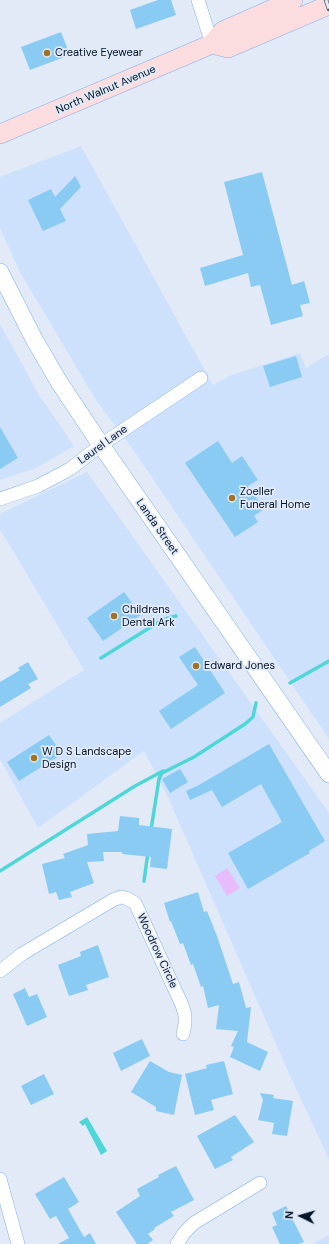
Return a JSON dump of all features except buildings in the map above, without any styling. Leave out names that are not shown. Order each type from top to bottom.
[{"type":"main road","name":"North Walnut Avenue","points":[[0,134],[212,44],[223,30],[293,0]]},
{"type":"main road","points":[[212,44],[228,48],[329,4]]},
{"type":"street","points":[[198,0],[212,44]]},
{"type":"street","name":"Landa Street","points":[[0,272],[34,339],[59,382],[329,774]]},
{"type":"street","name":"Laurel Lane","points":[[0,499],[38,486],[70,469],[101,445],[201,378]]},
{"type":"street","name":"Woodrow Circle","points":[[0,971],[22,954],[113,900],[122,897],[126,898],[137,907],[182,1005],[185,1020],[183,1034]]},
{"type":"street","points":[[0,1179],[18,1244]]},
{"type":"street","points":[[177,1244],[184,1233],[194,1223],[260,1183]]},
{"type":"shaded area","points":[[81,146],[213,385],[232,375],[300,353],[306,368],[329,354],[329,739],[132,448],[96,400],[20,272],[0,228],[0,177]]},
{"type":"shaded area","points":[[0,324],[39,395],[74,446],[36,468],[0,480]]},
{"type":"shaded area","points":[[87,472],[329,813],[329,1159],[291,1078],[167,795],[144,751],[38,828],[0,759],[0,723],[84,670],[0,529],[0,514]]},
{"type":"shaded area","points":[[227,868],[240,888],[227,896],[215,876]]},
{"type":"shaded area","points":[[329,1235],[329,1244],[313,1244]]},
{"type":"water","points":[[87,1117],[107,1151],[101,1155],[85,1124],[83,1126],[79,1122]]},
{"type":"waterway","points":[[101,658],[162,620],[176,616]]},
{"type":"waterway","points":[[290,683],[329,661]]},
{"type":"waterway","points":[[151,830],[159,779],[162,773],[194,757],[245,724],[253,717],[256,703]]},
{"type":"waterway","points":[[0,871],[135,786],[163,771]]},
{"type":"waterway","points":[[144,881],[148,852]]},
{"type":"railway","points":[[326,0],[329,9]]},
{"type":"place","name":"Creative Eyewear","points":[[47,53]]},
{"type":"place","name":"Zoeller Funeral Home","points":[[232,498]]},
{"type":"place","name":"Childrens Dental Ark","points":[[114,616]]},
{"type":"place","name":"Edward Jones","points":[[196,666]]},
{"type":"place","name":"W D S Landscape Design","points":[[34,758]]}]
